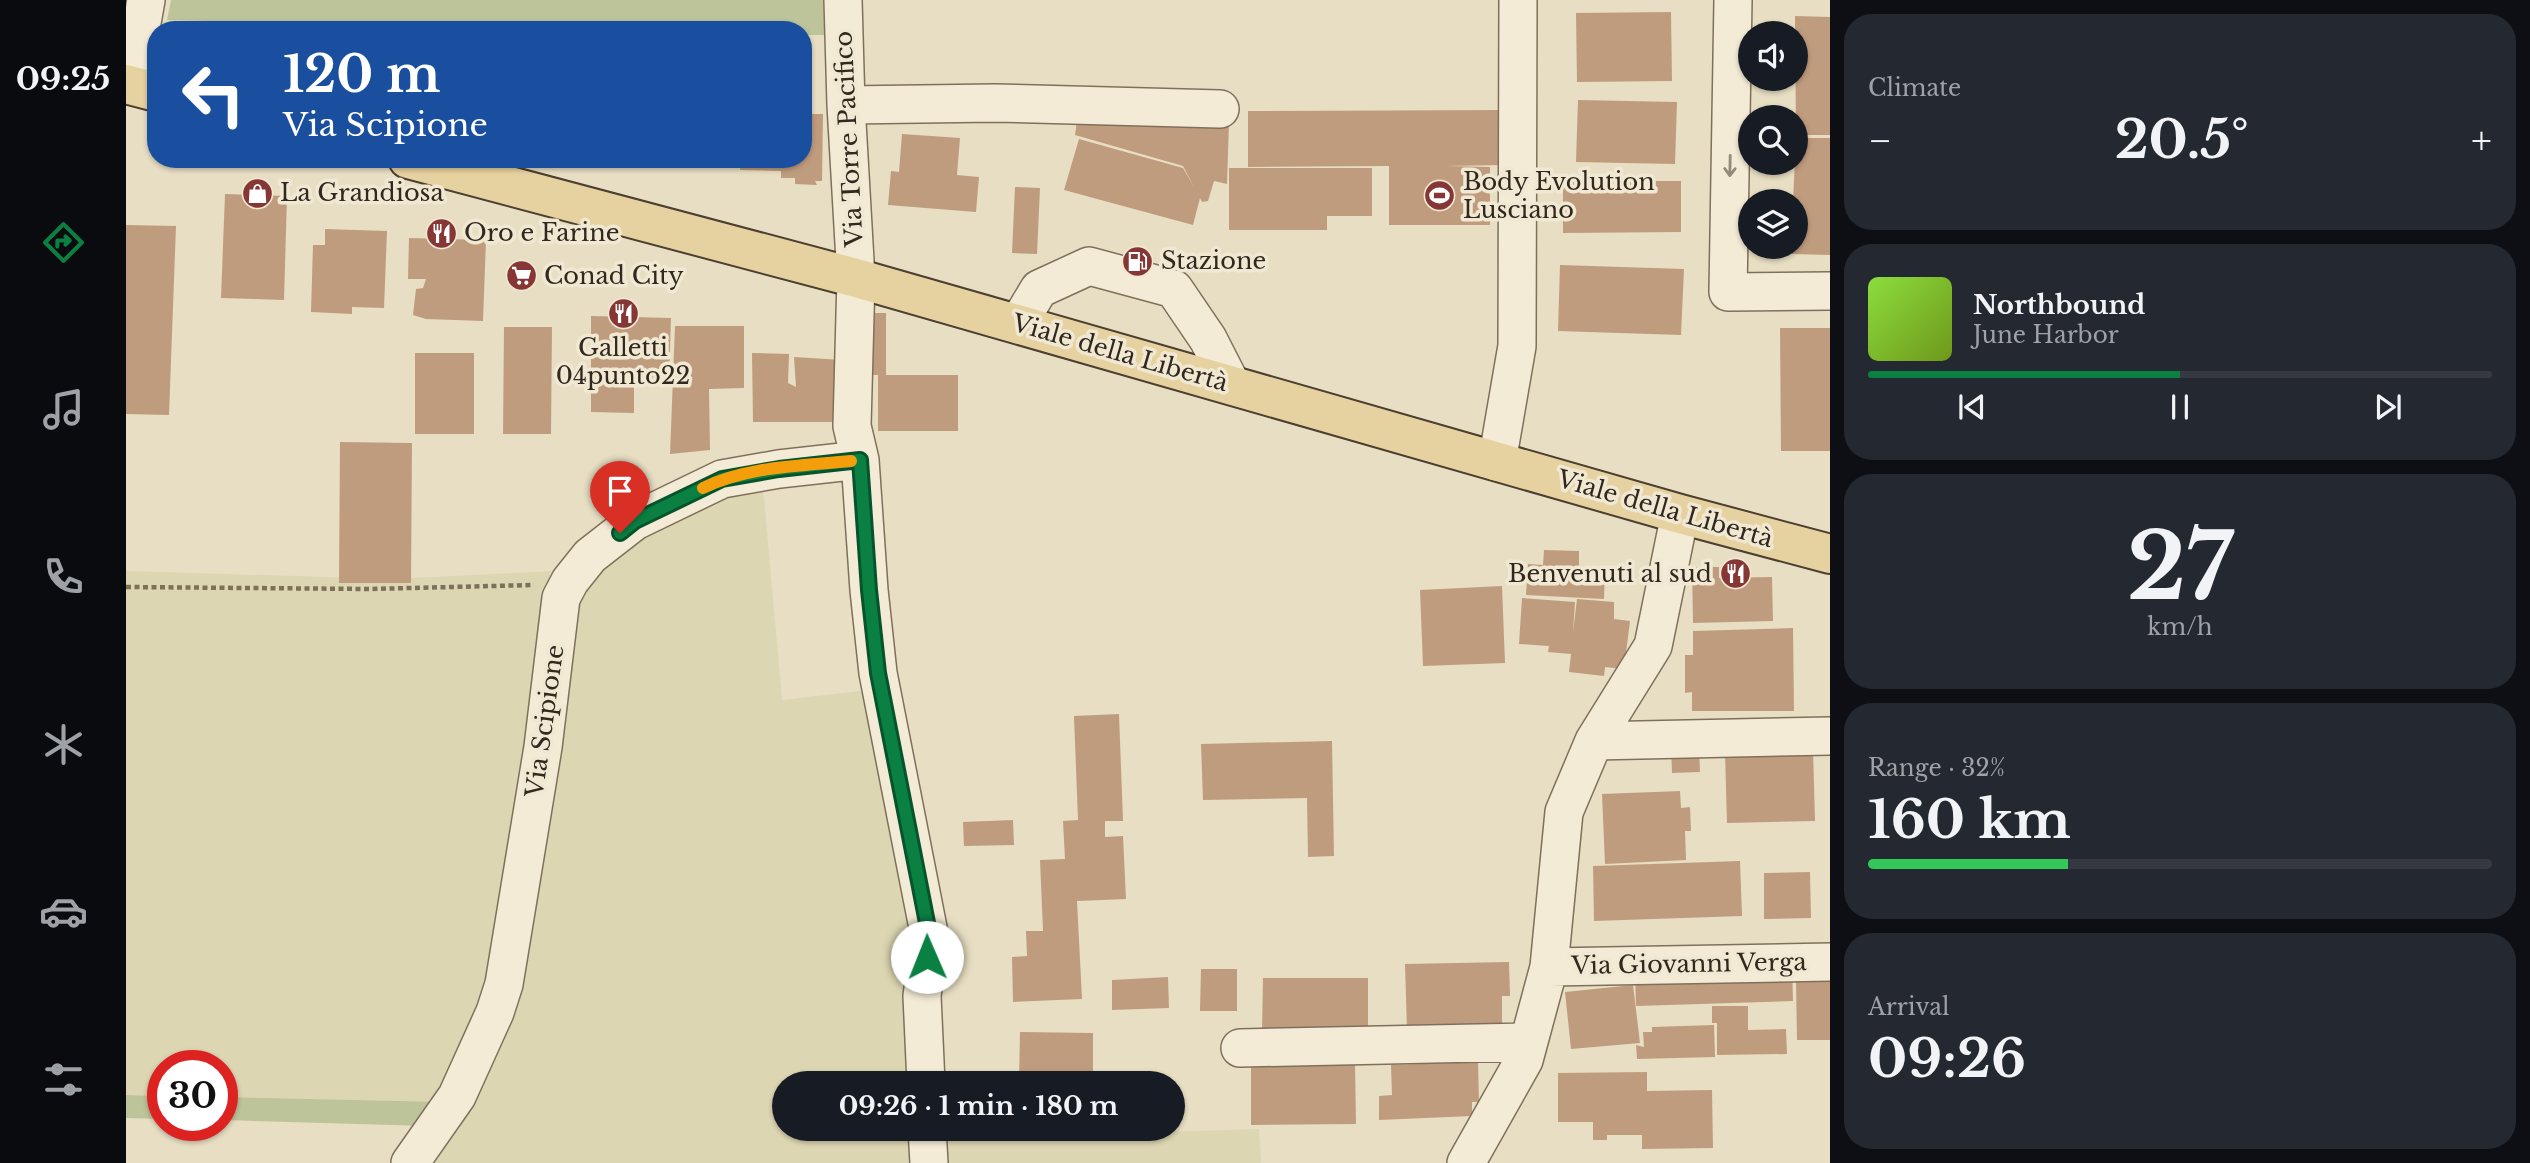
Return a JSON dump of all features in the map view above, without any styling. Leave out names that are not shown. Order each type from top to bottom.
[{"type":"main road","name":"Viale della Libertà","points":[[442,168],[856,278],[1680,514],[1830,554]]},
{"type":"street","points":[[137,87],[146,0]]},
{"type":"street","name":"Via Torre Pacifico","points":[[842,0],[856,278],[852,426],[860,460]]},
{"type":"street","points":[[1497,461],[1517,346],[1518,0]]},
{"type":"street","points":[[1733,0],[1728,292],[1830,291]]},
{"type":"street","points":[[846,105],[995,103],[1220,109]]},
{"type":"street","points":[[1018,324],[1039,289],[1089,266],[1174,289],[1208,339],[1231,384]]},
{"type":"street","points":[[860,460],[878,673],[930,938],[922,996],[925,1071]]},
{"type":"street","name":"Via Scipione","points":[[410,1163],[457,1096],[495,1012],[504,984],[543,747],[561,598],[573,577],[590,556],[635,521],[722,479],[779,469],[860,460]]},
{"type":"street","points":[[1466,1163],[1524,1060],[1549,967],[1564,813],[1594,741],[1653,646],[1680,514]]},
{"type":"street","points":[[1720,524],[1763,518],[1830,534]]},
{"type":"street","points":[[1594,741],[1830,736]]},
{"type":"street","name":"Via Giovanni Verga","points":[[1549,967],[1830,962]]},
{"type":"street","points":[[1240,1048],[1528,1042]]},
{"type":"street","points":[[928,1141],[929,1163]]},
{"type":"path","points":[[126,587],[445,588],[544,585],[573,577]]},
{"type":"shaded area","points":[[763,487],[782,700],[869,690],[910,915],[915,1071],[772,1071],[772,1141],[916,1141],[916,1163],[420,1163],[461,1107],[578,587],[639,540],[736,491]]},
{"type":"shaded area","points":[[126,571],[394,579],[555,571],[494,988],[444,1102],[238,1097],[238,1050],[147,1050],[147,1096],[126,1095]]},
{"type":"shaded area","points":[[1259,1129],[1261,1163],[944,1163],[943,1141],[1185,1141],[1185,1131]]},
{"type":"green space","points":[[171,0],[829,0],[830,35],[812,35],[812,21],[167,20]]},
{"type":"green space","points":[[126,1095],[147,1096],[147,1119],[126,1118]]},
{"type":"green space","points":[[238,1097],[444,1102],[427,1126],[238,1120]]},
{"type":"building","points":[[1671,12],[1672,81],[1577,82],[1576,13]]},
{"type":"building","points":[[1795,16],[1830,17],[1830,135],[1808,135],[1808,105],[1796,105],[1796,91],[1808,91],[1808,21],[1795,21]]},
{"type":"building","points":[[1578,100],[1677,102],[1675,164],[1576,162]]},
{"type":"building","points":[[1504,110],[1505,165],[1446,166],[1490,167],[1490,225],[1389,225],[1389,166],[1248,167],[1248,111]]},
{"type":"building","points":[[812,114],[823,114],[822,181],[815,181],[817,185],[795,184],[795,178],[781,178],[781,171],[740,170],[812,168]]},
{"type":"building","points":[[1077,120],[1229,122],[1227,184],[1214,181],[1208,201],[1202,202],[1200,198],[1193,225],[1064,190],[1079,139],[1183,168],[1194,187],[1183,166],[1075,135]]},
{"type":"building","points":[[902,134],[960,138],[957,175],[979,177],[976,212],[888,205],[891,171],[899,172]]},
{"type":"building","points":[[1808,138],[1830,138],[1830,255],[1808,254],[1808,189],[1794,189],[1794,175],[1808,175]]},
{"type":"building","points":[[1229,168],[1372,168],[1372,216],[1327,216],[1327,230],[1229,230]]},
{"type":"building","points":[[1563,181],[1681,181],[1681,232],[1563,233]]},
{"type":"building","points":[[1015,187],[1040,188],[1037,254],[1012,253]]},
{"type":"building","points":[[225,194],[287,196],[284,300],[221,298]]},
{"type":"building","points":[[126,225],[176,226],[169,415],[126,414]]},
{"type":"building","points":[[325,229],[387,231],[384,308],[352,307],[352,314],[311,312],[313,245],[325,245]]},
{"type":"building","points":[[409,238],[486,240],[483,321],[426,319],[413,315],[416,289],[423,288],[426,279],[408,279]]},
{"type":"building","points":[[1560,265],[1684,269],[1681,335],[1558,331]]},
{"type":"building","points":[[869,313],[886,313],[886,375],[958,375],[958,431],[878,431],[878,375],[869,375]]},
{"type":"building","points":[[591,316],[671,318],[669,379],[634,378],[634,413],[591,412]]},
{"type":"building","points":[[675,326],[744,326],[744,388],[709,389],[710,450],[670,454]]},
{"type":"building","points":[[504,327],[552,327],[551,434],[503,434]]},
{"type":"building","points":[[1780,328],[1830,328],[1830,451],[1781,451]]},
{"type":"building","points":[[415,353],[474,353],[474,434],[415,434]]},
{"type":"building","points":[[752,353],[789,354],[788,383],[796,387],[794,357],[842,360],[842,422],[753,422]]},
{"type":"building","points":[[340,442],[412,443],[411,583],[339,583]]},
{"type":"building","points":[[1544,550],[1579,551],[1579,569],[1605,570],[1604,599],[1526,595],[1528,564],[1543,565]]},
{"type":"building","points":[[1692,567],[1719,567],[1719,578],[1772,577],[1773,621],[1693,623]]},
{"type":"building","points":[[1502,586],[1505,663],[1423,666],[1420,590]]},
{"type":"building","points":[[1522,598],[1575,602],[1573,632],[1577,599],[1614,602],[1614,619],[1630,621],[1624,669],[1605,667],[1604,676],[1569,672],[1571,654],[1548,652],[1549,646],[1519,644]]},
{"type":"building","points":[[1793,628],[1794,711],[1692,711],[1692,692],[1685,693],[1685,655],[1693,655],[1693,631]]},
{"type":"building","points":[[1119,714],[1123,821],[1105,821],[1105,837],[1123,836],[1126,899],[1077,901],[1082,999],[1013,1002],[1012,957],[1027,956],[1026,931],[1043,931],[1040,860],[1065,859],[1063,821],[1078,820],[1074,716]]},
{"type":"building","points":[[1332,741],[1334,856],[1308,857],[1307,798],[1203,800],[1201,744]]},
{"type":"building","points":[[1699,744],[1700,772],[1672,773],[1671,745]]},
{"type":"building","points":[[1813,749],[1815,821],[1727,823],[1725,751]]},
{"type":"building","points":[[1680,791],[1681,808],[1690,807],[1691,831],[1685,831],[1686,860],[1605,864],[1602,794]]},
{"type":"building","points":[[1013,820],[1014,845],[964,846],[963,822]]},
{"type":"building","points":[[1740,861],[1742,916],[1594,921],[1593,866]]},
{"type":"building","points":[[1810,872],[1811,918],[1764,919],[1764,873]]},
{"type":"building","points":[[1509,962],[1510,996],[1502,996],[1502,1029],[1407,1031],[1405,964]]},
{"type":"building","points":[[1792,966],[1793,1001],[1636,1006],[1635,971]]},
{"type":"building","points":[[1201,969],[1237,969],[1237,1011],[1200,1011]]},
{"type":"building","points":[[1168,977],[1169,1008],[1112,1010],[1112,980]]},
{"type":"building","points":[[1263,978],[1368,978],[1368,1032],[1262,1032]]},
{"type":"building","points":[[1830,979],[1830,1040],[1797,1040],[1796,980]]},
{"type":"building","points":[[1633,985],[1640,1043],[1571,1049],[1565,992]]},
{"type":"building","points":[[1712,1006],[1748,1006],[1748,1030],[1786,1029],[1787,1054],[1717,1055],[1717,1023],[1712,1023]]},
{"type":"building","points":[[1714,1025],[1715,1057],[1637,1059],[1636,1045],[1644,1047],[1643,1032],[1652,1032],[1652,1027]]},
{"type":"building","points":[[1020,1032],[1093,1033],[1093,1071],[1019,1071]]},
{"type":"building","points":[[1355,1062],[1356,1124],[1251,1125],[1251,1063]]},
{"type":"building","points":[[1478,1062],[1479,1102],[1472,1102],[1472,1116],[1379,1120],[1379,1096],[1392,1095],[1391,1065]]},
{"type":"building","points":[[1647,1072],[1647,1091],[1712,1090],[1713,1148],[1642,1149],[1642,1135],[1607,1135],[1607,1140],[1593,1140],[1593,1122],[1558,1122],[1558,1073]]},
{"type":"slow traffic","points":[[703,488],[722,479],[851,461]]},
{"type":"place","name":"La Grandiosa","points":[[257,193]]},
{"type":"place","name":"Body Evolution Lusciano","points":[[1440,196]]},
{"type":"place","name":"Oro e Farine","points":[[441,233]]},
{"type":"place","name":"Stazione","points":[[1138,261]]},
{"type":"place","name":"Conad City","points":[[521,276]]},
{"type":"place","name":"Galletti 04punto22","points":[[623,314]]},
{"type":"place","name":"Benvenuti al sud","points":[[1735,574]]},
{"type":"route","points":[[620,533],[635,521],[722,479],[779,469],[860,460],[878,673],[930,938],[927,957]]}]
